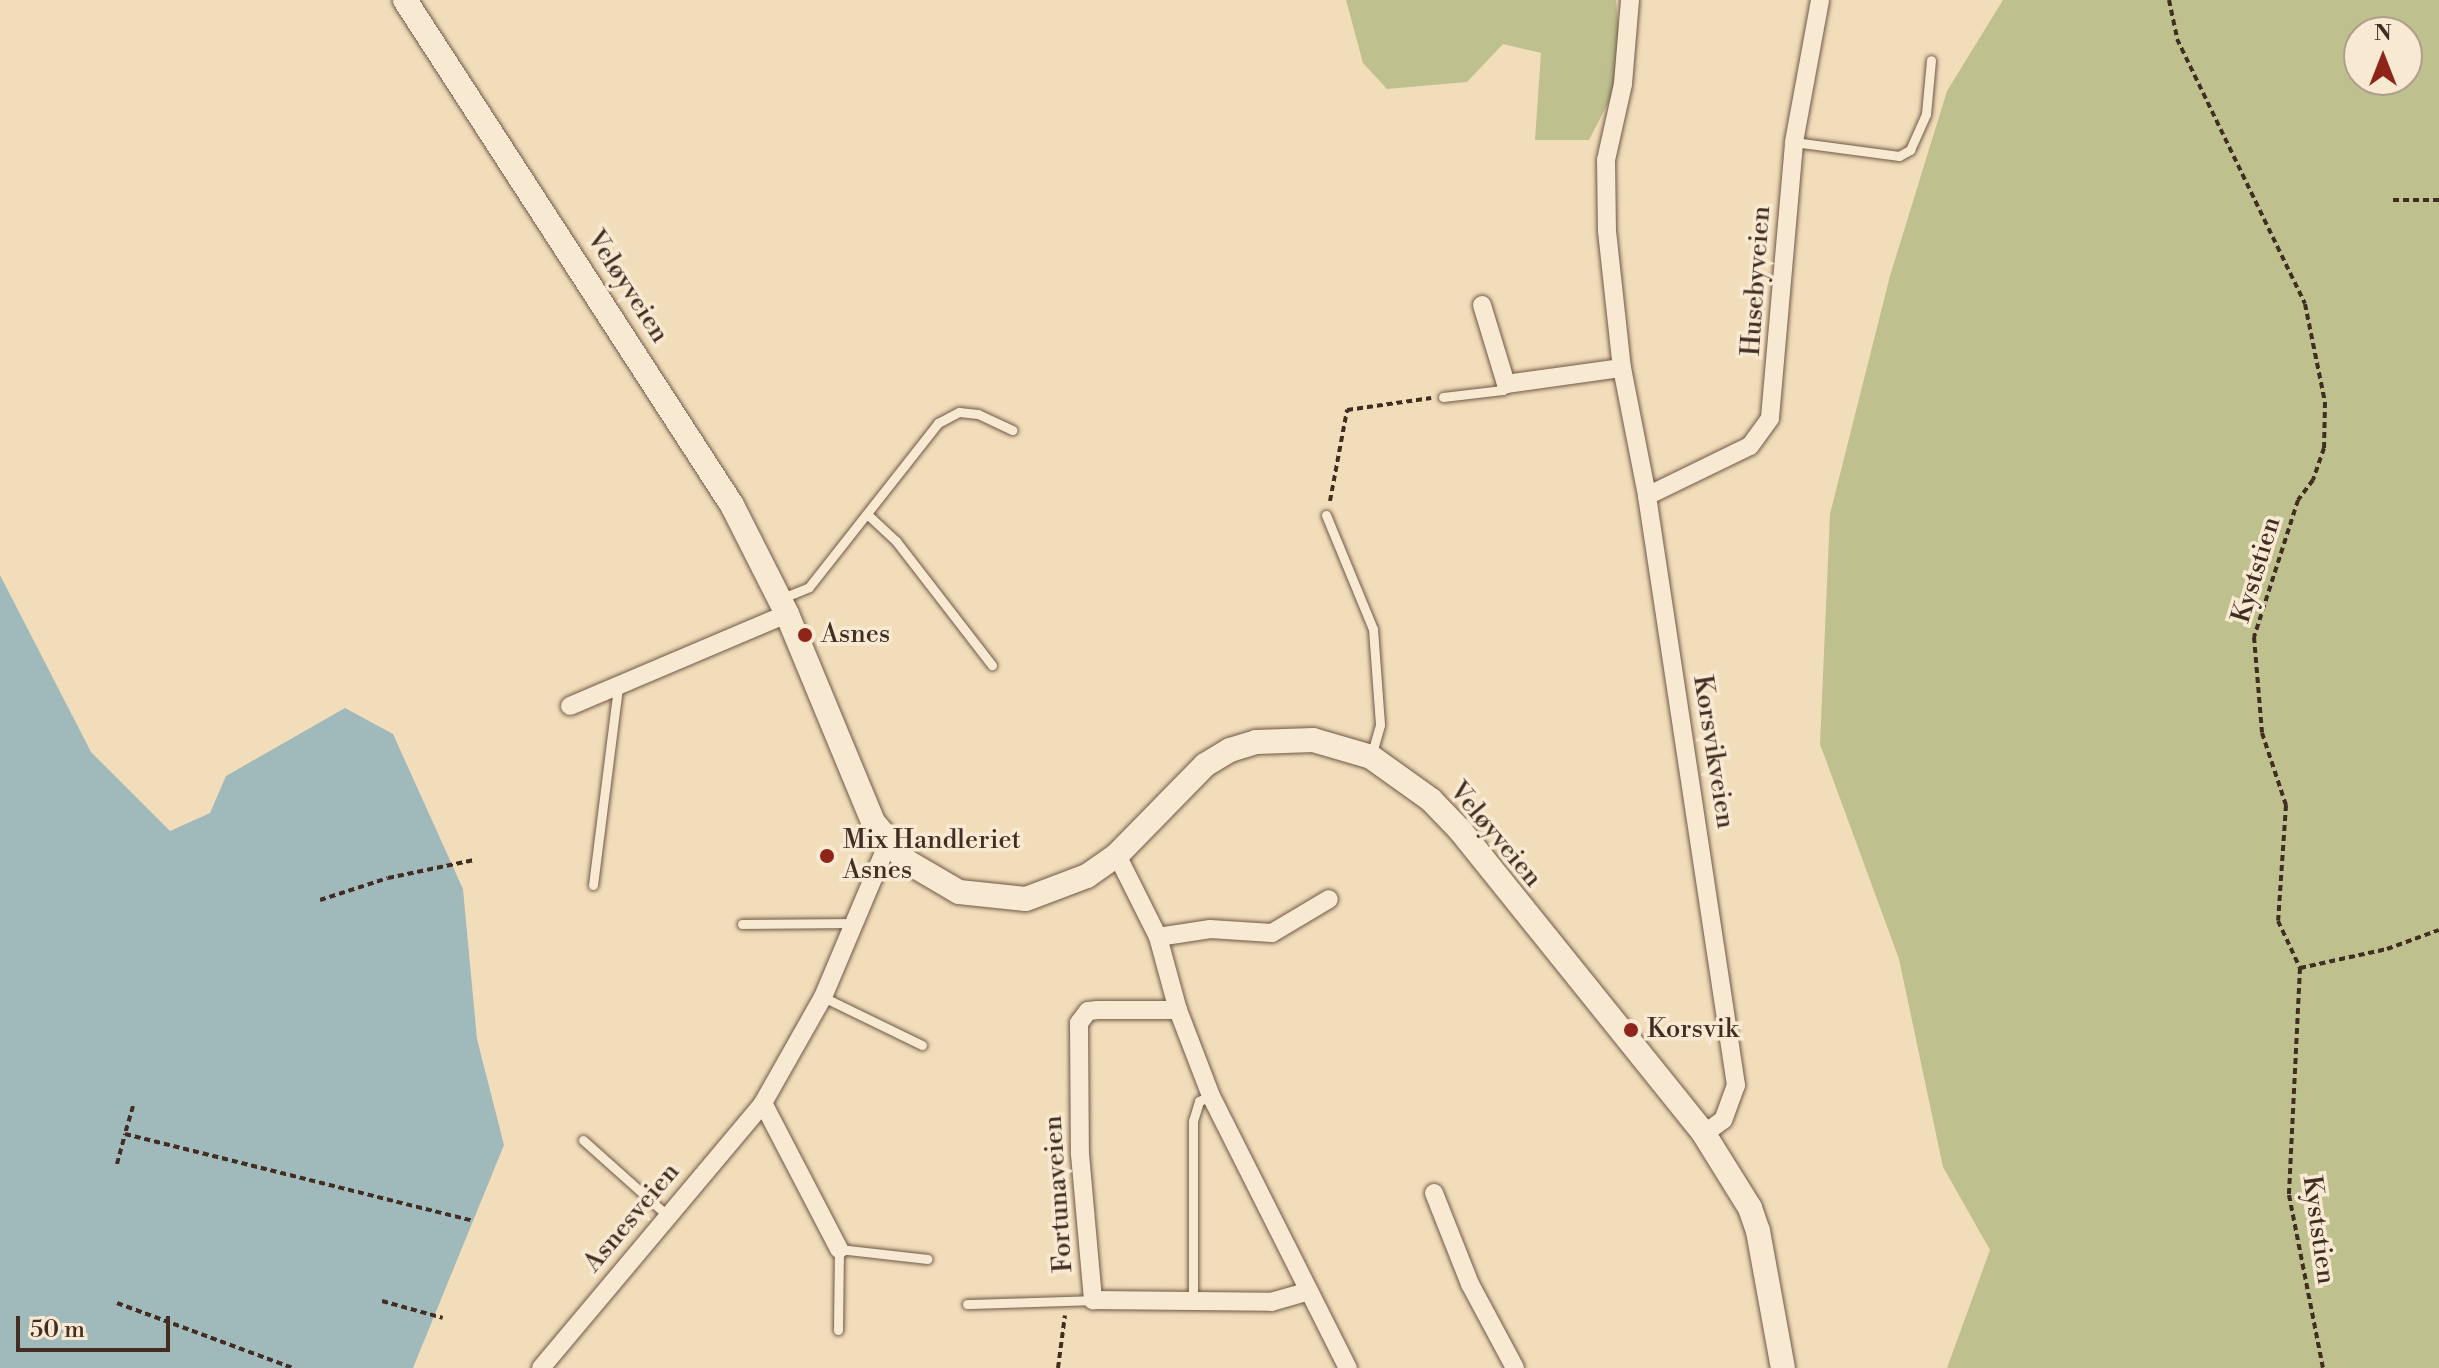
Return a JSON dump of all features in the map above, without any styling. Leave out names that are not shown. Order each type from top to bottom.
[{"type":"main road","name":"Veløyveien","points":[[405,0],[663,394],[732,505],[783,606],[858,789],[888,843],[931,878],[987,897],[1026,899],[1057,891],[1117,855],[1197,772],[1230,750],[1256,742],[1313,740],[1371,757],[1431,800],[1460,830],[1704,1134],[1750,1208],[1758,1231],[1783,1368]]},
{"type":"street","name":"Korsvikveien","points":[[1630,0],[1623,84],[1606,160],[1622,368],[1647,496],[1736,1085],[1723,1120],[1704,1134]]},
{"type":"street","name":"Husebyveien","points":[[1647,496],[1750,446],[1770,418],[1794,142],[1820,0]]},
{"type":"street","points":[[1482,305],[1506,384],[1622,368]]},
{"type":"street","points":[[570,706],[618,688],[783,606]]},
{"type":"street","name":"Asnesveien","points":[[541,1368],[763,1103],[823,997],[888,843]]},
{"type":"street","points":[[1117,855],[1158,937],[1178,1010],[1211,1096],[1306,1292],[1348,1368]]},
{"type":"street","points":[[1158,937],[1210,929],[1272,933],[1329,899]]},
{"type":"street","name":"Fortunaveien","points":[[1178,1010],[1088,1011],[1079,1023],[1080,1154],[1093,1300],[1271,1302],[1306,1292]]},
{"type":"street","points":[[763,1103],[815,1194],[839,1249]]},
{"type":"street","points":[[1434,1193],[1470,1284],[1515,1368]]},
{"type":"lane","points":[[1794,142],[1899,156],[1910,150],[1926,114],[1931,60]]},
{"type":"lane","points":[[1443,397],[1503,390],[1506,384]]},
{"type":"lane","points":[[783,606],[809,587],[938,423],[959,412],[978,414],[1013,430]]},
{"type":"lane","points":[[867,514],[896,541],[992,665]]},
{"type":"lane","points":[[1326,515],[1373,629],[1380,725],[1371,757]]},
{"type":"lane","points":[[593,885],[618,688]]},
{"type":"lane","points":[[742,924],[852,923]]},
{"type":"lane","points":[[823,997],[922,1045]]},
{"type":"lane","points":[[1193,1301],[1193,1121],[1199,1101],[1211,1096]]},
{"type":"lane","points":[[583,1140],[668,1216]]},
{"type":"lane","points":[[838,1330],[839,1249],[927,1259]]},
{"type":"lane","points":[[967,1304],[1093,1300]]},
{"type":"path","name":"Kyststien","points":[[2169,0],[2177,39],[2305,304],[2325,402],[2324,448],[2313,480],[2298,500],[2254,637],[2262,733],[2286,805],[2278,921],[2300,968],[2289,1195],[2323,1368]]},
{"type":"path","points":[[2393,200],[2439,200]]},
{"type":"path","points":[[1326,515],[1347,410],[1443,397]]},
{"type":"path","points":[[320,900],[388,878],[474,860]]},
{"type":"path","points":[[2300,968],[2387,949],[2439,930]]},
{"type":"path","points":[[117,1164],[133,1106]]},
{"type":"path","points":[[125,1134],[473,1221]]},
{"type":"path","points":[[382,1301],[443,1318]]},
{"type":"path","points":[[1058,1368],[1069,1301]]},
{"type":"path","points":[[117,1303],[293,1368]]},
{"type":"green space","points":[[1346,0],[1616,0],[1622,76],[1589,140],[1535,140],[1541,53],[1503,44],[1467,82],[1387,89],[1363,63]]},
{"type":"green space","points":[[2003,0],[2439,0],[2439,1368],[1947,1368],[1990,1250],[1943,1167],[1899,959],[1820,744],[1830,514],[1890,276],[1947,91]]},
{"type":"water","points":[[0,575],[91,752],[170,831],[210,813],[226,776],[345,708],[393,734],[463,889],[477,1039],[504,1145],[413,1368],[0,1368]]},
{"type":"place","name":"Asnes","points":[[805,635]]},
{"type":"place","name":"Mix Handleriet Asnes","points":[[827,856]]},
{"type":"place","name":"Korsvik","points":[[1631,1030]]}]
